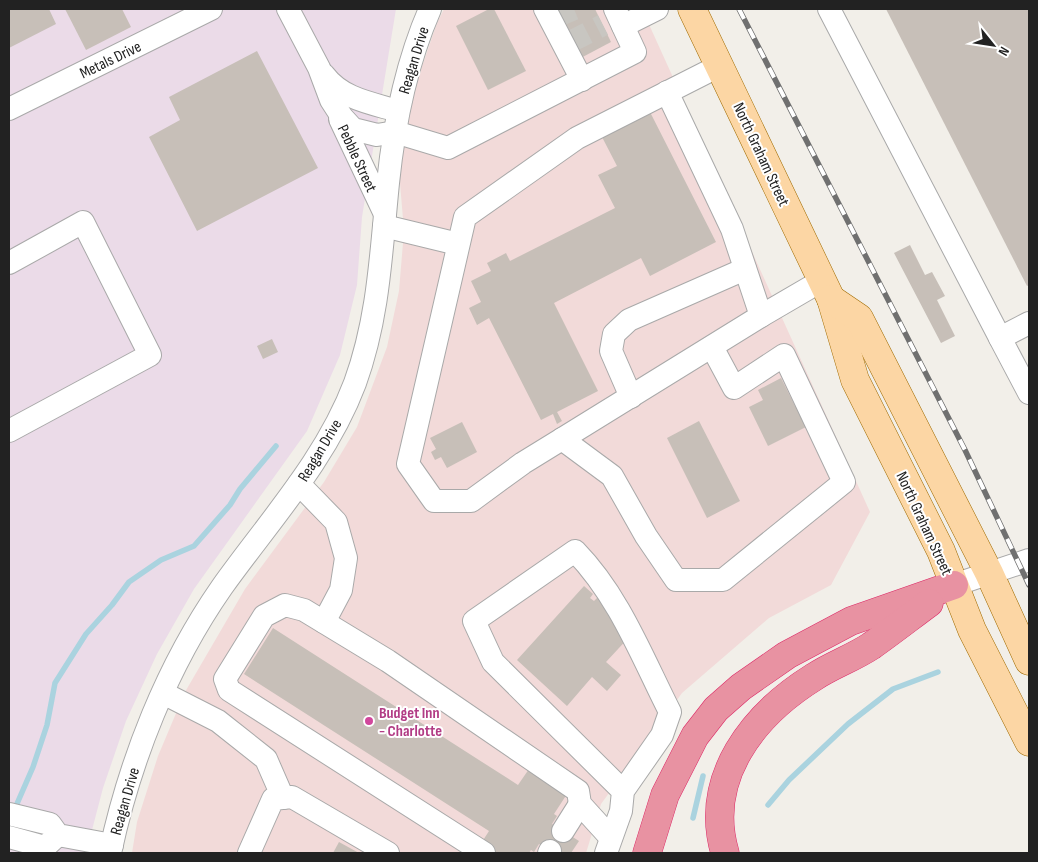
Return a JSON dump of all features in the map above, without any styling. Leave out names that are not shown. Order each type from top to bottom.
[{"type":"highway","points":[[647,853],[665,795],[695,736],[716,709],[741,687],[787,655],[851,622],[954,585]]},
{"type":"highway","points":[[725,853],[719,815],[722,789],[729,768],[744,740],[768,712],[796,688],[869,646],[954,585]]},
{"type":"main road","name":"North Graham Street","points":[[692,9],[826,290],[855,380],[941,552],[972,630],[1029,742]]},
{"type":"main road","name":"North Graham Street","points":[[826,290],[859,318],[989,573],[1029,660]]},
{"type":"street","name":"Metals Drive","points":[[9,109],[211,9]]},
{"type":"street","name":"Pebble Street","points":[[288,9],[319,68],[331,100],[385,221]]},
{"type":"street","name":"Reagan Drive","points":[[111,849],[136,759],[163,693],[217,595],[299,484],[331,435],[354,383],[369,336],[379,288],[397,121],[410,63],[430,9]]},
{"type":"street","points":[[397,121],[448,148],[635,52],[615,19],[657,9]]},
{"type":"street","points":[[829,9],[1029,393]]},
{"type":"street","points":[[550,15],[566,44],[582,80]]},
{"type":"street","points":[[719,66],[577,138],[465,217],[408,464],[434,501],[470,501],[523,463],[761,316],[826,290]]},
{"type":"street","name":"Pebble Street","points":[[319,68],[330,83],[351,98],[397,121],[378,135],[353,129],[342,117],[331,100]]},
{"type":"street","points":[[667,92],[732,229],[761,316]]},
{"type":"street","points":[[385,221],[458,244]]},
{"type":"street","points":[[9,263],[83,222],[150,355],[9,431]]},
{"type":"street","points":[[631,396],[611,351],[614,334],[629,320],[745,269]]},
{"type":"street","points":[[1000,338],[1029,323]]},
{"type":"street","points":[[562,439],[612,476],[646,536],[676,580],[723,580],[844,482],[784,355],[734,388],[712,347]]},
{"type":"street","points":[[299,484],[336,522],[346,558],[341,590],[324,622]]},
{"type":"street","points":[[608,845],[621,811],[623,791],[662,735],[670,712],[636,641],[591,567],[575,551],[474,621],[493,662],[623,791]]},
{"type":"street","points":[[954,585],[1029,560]]},
{"type":"street","points":[[484,853],[230,690],[225,679],[264,616],[285,605],[304,610],[388,661],[578,791],[580,804],[608,845]]},
{"type":"street","points":[[163,693],[218,721],[266,759],[283,798]]},
{"type":"street","points":[[249,853],[272,799],[292,797],[388,853]]},
{"type":"street","points":[[563,831],[580,804]]},
{"type":"street","points":[[9,814],[50,824],[58,836],[111,849]]},
{"type":"street","points":[[9,837],[45,847],[58,836]]},
{"type":"shaded area","points":[[9,9],[396,9],[362,217],[357,285],[340,355],[307,431],[194,589],[157,654],[126,721],[103,788],[86,853],[9,853]]},
{"type":"shaded area","points":[[444,9],[642,9],[870,512],[831,585],[769,618],[682,693],[601,804],[586,853],[132,853],[137,822],[158,756],[185,692],[245,589],[324,482],[357,427],[387,347],[399,291],[404,231],[399,171],[402,148],[416,84],[437,23]]},
{"type":"building","points":[[9,9],[49,9],[56,24],[9,48]]},
{"type":"building","points":[[65,9],[122,9],[131,27],[86,50]]},
{"type":"building","points":[[489,9],[494,9],[526,71],[488,90],[456,26]]},
{"type":"building","points":[[551,9],[595,9],[611,42],[577,60]]},
{"type":"building","points":[[886,9],[1029,9],[1029,285],[1027,286]]},
{"type":"building","points":[[257,51],[318,168],[197,231],[149,137],[180,120],[169,97]]},
{"type":"building","points":[[650,112],[716,242],[650,276],[641,258],[554,303],[598,391],[557,412],[562,421],[557,424],[553,414],[541,420],[489,318],[477,325],[469,308],[481,302],[471,281],[491,271],[487,263],[506,253],[510,261],[615,208],[598,175],[617,166],[602,137]]},
{"type":"building","points":[[910,245],[925,275],[932,272],[945,296],[937,300],[955,336],[941,343],[894,253]]},
{"type":"building","points":[[272,339],[278,352],[263,359],[257,346]]},
{"type":"building","points":[[781,378],[795,406],[799,404],[810,425],[768,446],[749,407],[763,400],[758,390]]},
{"type":"building","points":[[699,421],[740,501],[707,518],[667,438]]},
{"type":"building","points":[[462,422],[477,452],[447,468],[441,457],[435,460],[431,452],[436,449],[430,438]]},
{"type":"building","points":[[584,586],[593,594],[590,598],[594,601],[598,597],[631,635],[606,662],[621,675],[607,691],[592,677],[567,706],[517,660]]},
{"type":"building","name":"Budget Inn - Charlotte","points":[[273,628],[518,785],[529,769],[567,794],[554,814],[557,816],[552,824],[579,841],[571,853],[553,853],[539,844],[534,852],[531,850],[529,853],[493,853],[480,845],[489,831],[244,674]]},
{"type":"building","points":[[339,842],[359,853],[333,853]]},
{"type":"waterway","points":[[16,806],[33,767],[47,725],[55,683],[86,634],[112,605],[129,582],[161,560],[194,546],[230,505],[240,489],[276,446]]},
{"type":"waterway","points":[[768,805],[789,780],[848,724],[893,689],[938,672]]},
{"type":"waterway","points":[[693,818],[703,776]]},
{"type":"tunnel","points":[[555,17],[574,9]]},
{"type":"tunnel","points":[[568,43],[603,25]]},
{"type":"railway","points":[[739,9],[965,450],[1029,585]]},
{"type":"place","name":"Budget Inn - Charlotte","points":[[369,721]]}]
